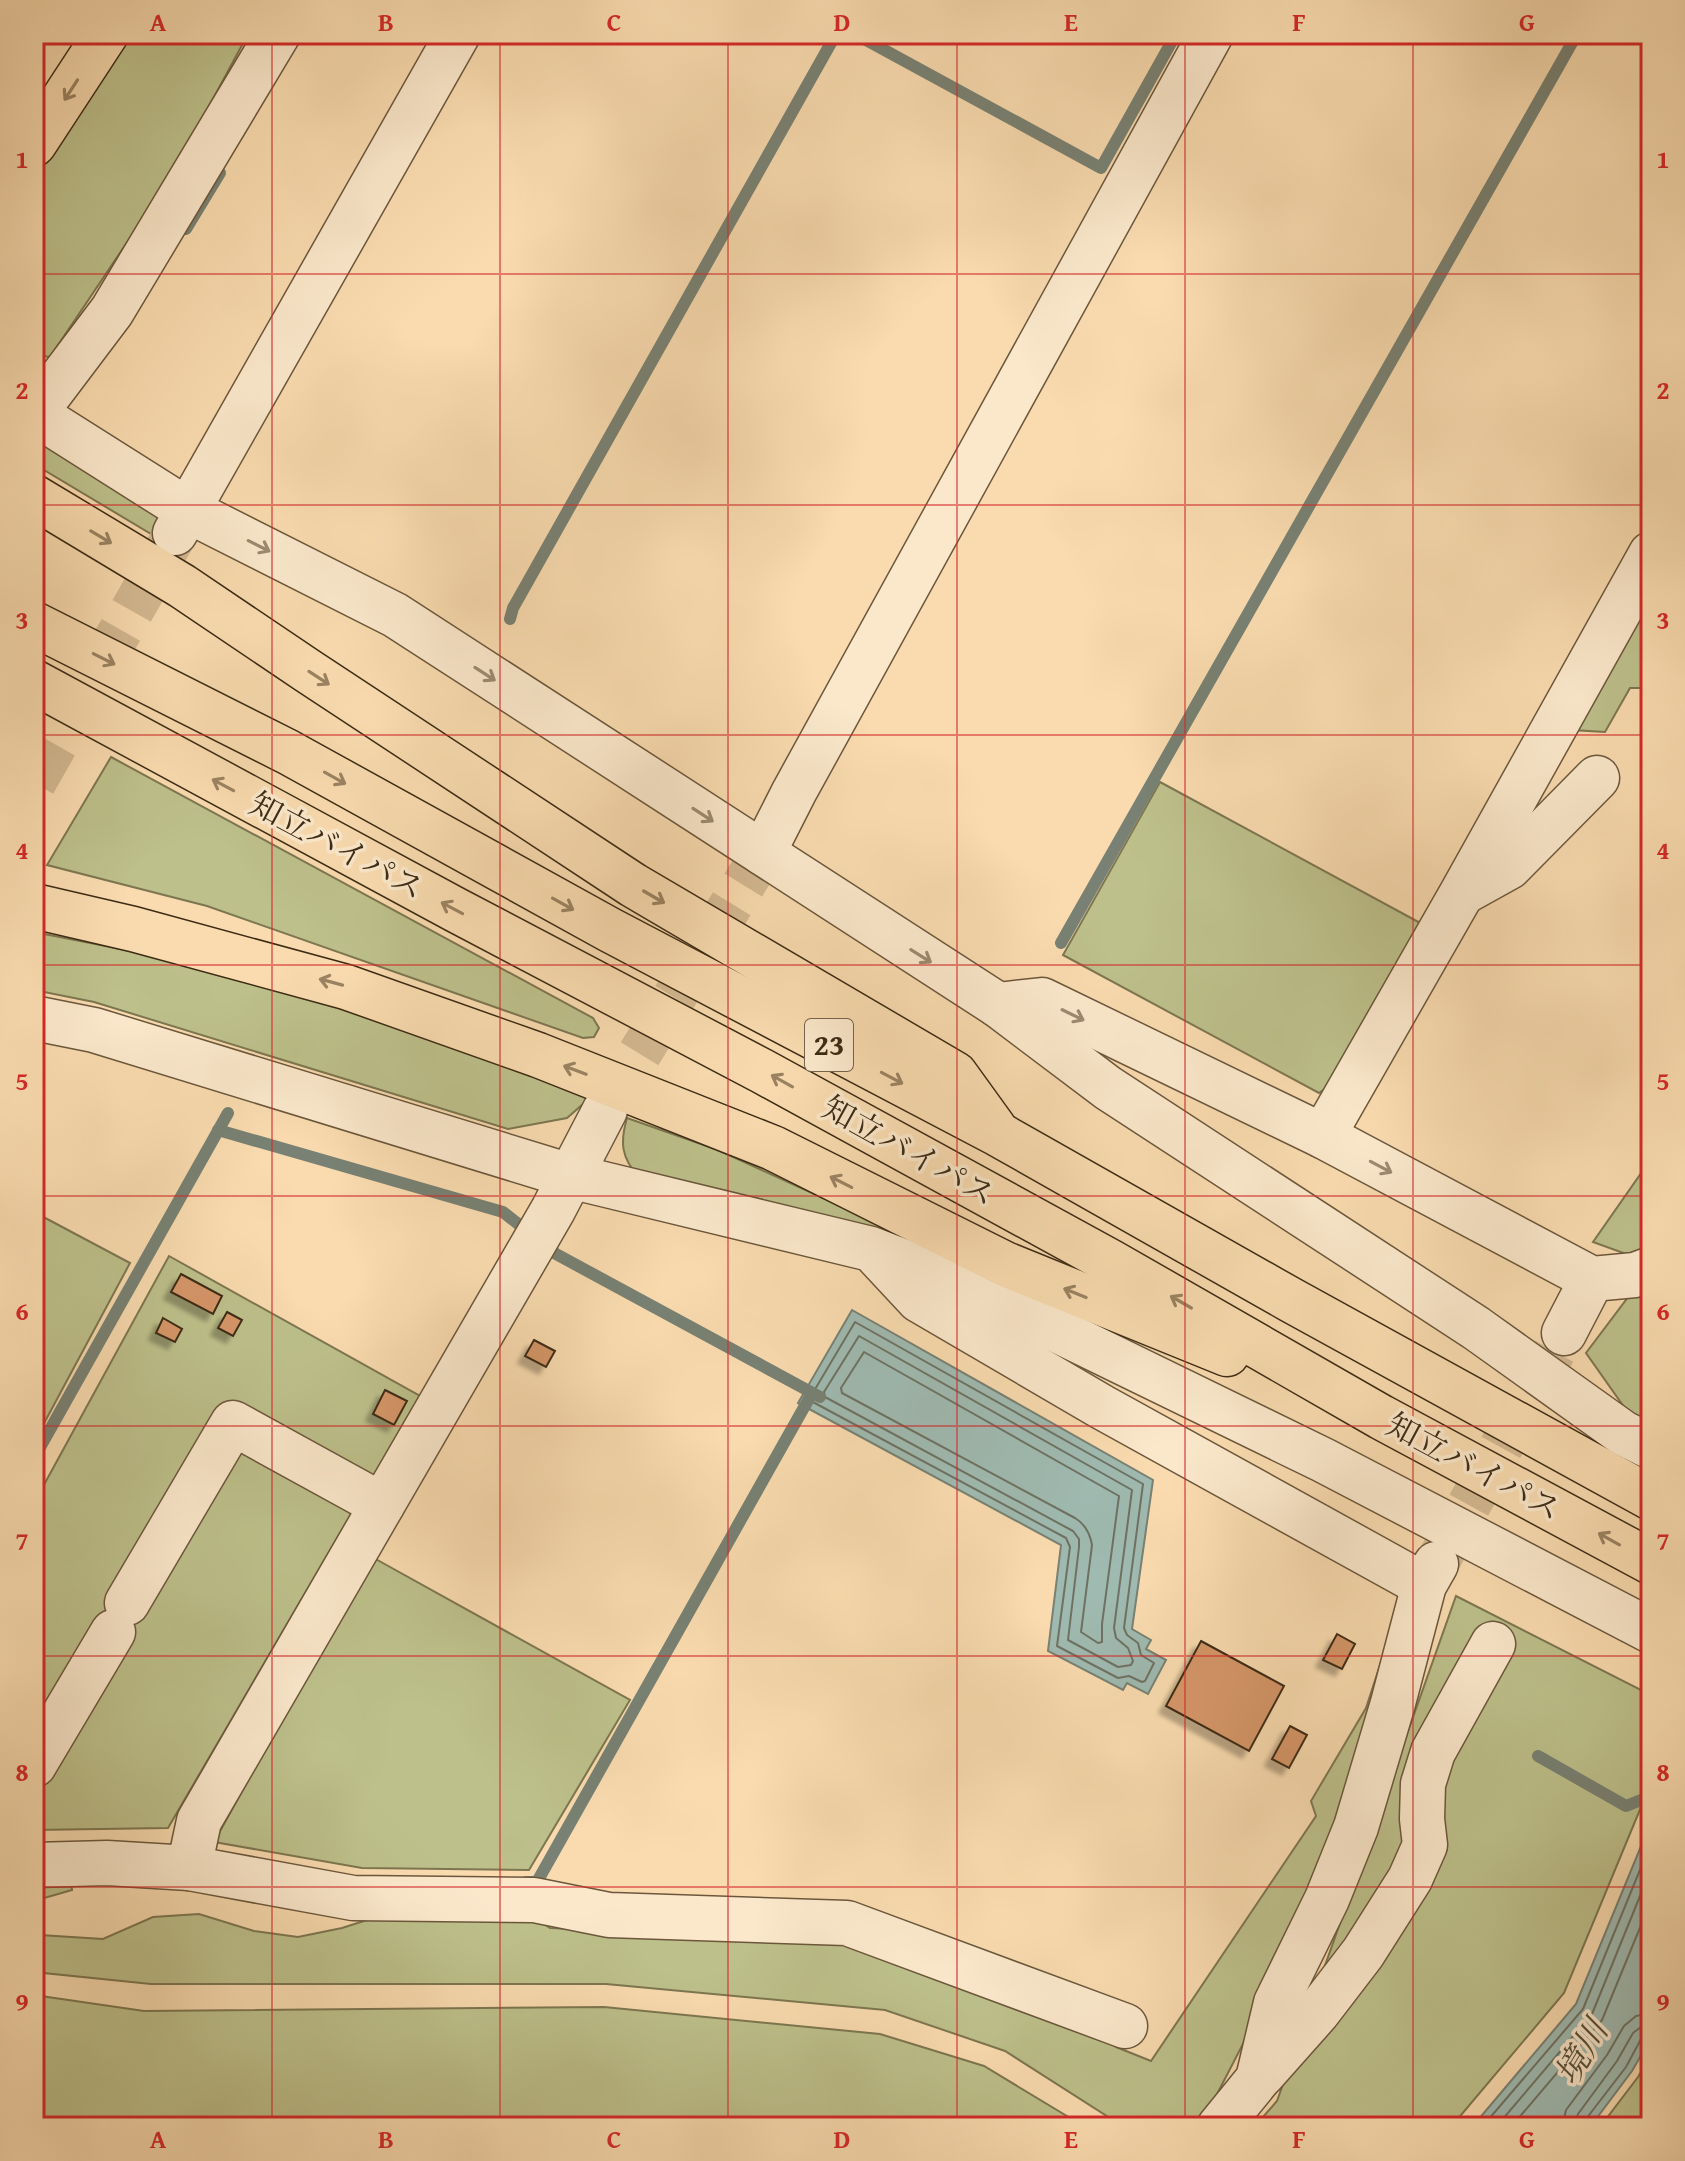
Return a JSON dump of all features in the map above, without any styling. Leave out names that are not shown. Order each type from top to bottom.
[{"type":"highway","points":[[34,144],[106,34]]},
{"type":"highway","name":"23","points":[[34,497],[182,586],[633,885],[955,1074],[998,1134]]},
{"type":"highway","name":"知立バイパス","points":[[34,624],[288,752],[610,930],[998,1134],[1634,1488]]},
{"type":"highway","name":"知立バイパス","points":[[34,682],[456,910],[776,1078],[1111,1262],[1381,1417],[1651,1562]]},
{"type":"highway","name":"23","points":[[34,906],[133,929],[346,987],[538,1055],[773,1148],[1005,1264],[1381,1417]]},
{"type":"street","points":[[278,34],[112,311],[34,413],[182,522],[395,615],[998,1005],[1108,1088],[1476,1328],[1623,1433],[1647,1445]]},
{"type":"street","points":[[182,522],[458,34]]},
{"type":"street","points":[[763,853],[1211,34]]},
{"type":"street","points":[[1323,1136],[1651,554]]},
{"type":"street","points":[[1462,893],[1509,867],[1597,778]]},
{"type":"street","points":[[998,1005],[1042,1000],[1323,1136],[1592,1279],[1635,1275],[1651,1269]]},
{"type":"street","points":[[34,1018],[94,1030],[561,1193],[871,1249],[964,1285],[1323,1460],[1651,1631]]},
{"type":"street","points":[[189,1868],[199,1821],[526,1256],[605,1110]]},
{"type":"street","points":[[871,1249],[919,1300],[1102,1407],[1430,1575],[1356,1827],[1327,1899],[1276,2003],[1258,2079]]},
{"type":"street","points":[[1564,1333],[1592,1279]]},
{"type":"street","points":[[34,1765],[233,1423],[382,1505]]},
{"type":"street","points":[[1219,2127],[1317,2013],[1363,1953],[1410,1879],[1425,1845],[1423,1784],[1433,1752],[1493,1644]]},
{"type":"street","points":[[34,1865],[107,1863],[189,1868],[353,1898],[534,1900],[609,1915],[847,1923],[1125,2026]]},
{"type":"green space","points":[[121,34],[248,34],[171,177],[50,357],[34,355],[34,162]]},
{"type":"green space","points":[[34,428],[162,508],[156,537],[34,464]]},
{"type":"green space","points":[[1651,590],[1651,688],[1630,688],[1605,732],[1572,730]]},
{"type":"green space","points":[[111,757],[593,1018],[599,1028],[594,1037],[583,1038],[207,906],[47,865]]},
{"type":"green space","points":[[1160,782],[1424,925],[1337,1080],[1319,1093],[1063,955]]},
{"type":"green space","points":[[34,932],[172,959],[397,1025],[591,1097],[567,1118],[508,1129],[94,1002],[34,990]]},
{"type":"green space","points":[[627,1118],[718,1150],[884,1226],[880,1236],[639,1177],[625,1156],[623,1135]]},
{"type":"green space","points":[[1651,1159],[1651,1250],[1626,1254],[1593,1242]]},
{"type":"green space","points":[[34,1212],[130,1263],[34,1442]]},
{"type":"green space","points":[[169,1256],[420,1396],[168,1828],[34,1830],[34,1503]]},
{"type":"green space","points":[[1651,1287],[1651,1427],[1629,1414],[1586,1353],[1632,1292]]},
{"type":"green space","points":[[372,1557],[630,1700],[529,1870],[362,1868],[214,1842]]},
{"type":"green space","points":[[1456,1596],[1651,1695],[1651,1783],[1564,1993],[1451,2127],[1254,2127],[1277,2101]]},
{"type":"green space","points":[[1397,1613],[1318,1899],[1200,2127],[1124,2127],[1005,2051],[885,2010],[606,1984],[151,1984],[34,1972],[34,1930],[40,1935],[103,1939],[153,1917],[199,1914],[254,1931],[298,1937],[342,1928],[389,1913],[529,1914],[550,1928],[838,1939],[1085,2024],[1116,2047],[1151,2061],[1316,1816],[1311,1801],[1366,1708]]},
{"type":"green space","points":[[71,1879],[72,1890],[34,1901],[34,1880]]},
{"type":"green space","points":[[34,1995],[144,2011],[604,2007],[880,2034],[984,2066],[1085,2127],[34,2127]]},
{"type":"green space","points":[[1651,2055],[1651,2127],[1600,2127],[1638,2077]]},
{"type":"water","points":[[852,1310],[1153,1480],[1132,1629],[1151,1640],[1146,1649],[1166,1660],[1148,1694],[1127,1683],[1123,1690],[1048,1651],[1061,1545],[798,1403]]},
{"type":"water","name":"境川","points":[[1651,1822],[1651,2038],[1632,2071],[1590,2127],[1472,2127],[1576,2004]]},
{"type":"building","points":[[181,1274],[222,1296],[213,1314],[171,1292]]},
{"type":"building","points":[[227,1312],[242,1320],[233,1336],[218,1328]]},
{"type":"building","points":[[163,1318],[182,1329],[175,1342],[156,1333]]},
{"type":"building","points":[[534,1340],[555,1351],[546,1367],[525,1356]]},
{"type":"building","points":[[385,1390],[407,1401],[394,1425],[373,1414]]},
{"type":"building","points":[[1337,1634],[1355,1644],[1342,1669],[1323,1660]]},
{"type":"building","points":[[1201,1641],[1284,1686],[1249,1751],[1166,1706]]},
{"type":"building","points":[[1290,1726],[1307,1735],[1289,1768],[1272,1759]]},
{"type":"waterway","points":[[510,619],[513,608],[836,34]]},
{"type":"waterway","points":[[855,34],[1101,168],[1176,34]]},
{"type":"waterway","points":[[1061,943],[1577,34]]},
{"type":"waterway","points":[[186,229],[220,173]]},
{"type":"waterway","points":[[34,1458],[228,1113]]},
{"type":"waterway","points":[[218,1130],[503,1212],[556,1254],[820,1397]]},
{"type":"waterway","points":[[526,1882],[537,1882],[811,1395]]},
{"type":"waterway","points":[[1538,1756],[1626,1806],[1651,1796]]},
{"type":"tunnel","points":[[34,783],[173,538]]},
{"type":"tunnel","points":[[605,1110],[763,853]]},
{"type":"tunnel","points":[[1437,1563],[1564,1333]]}]
